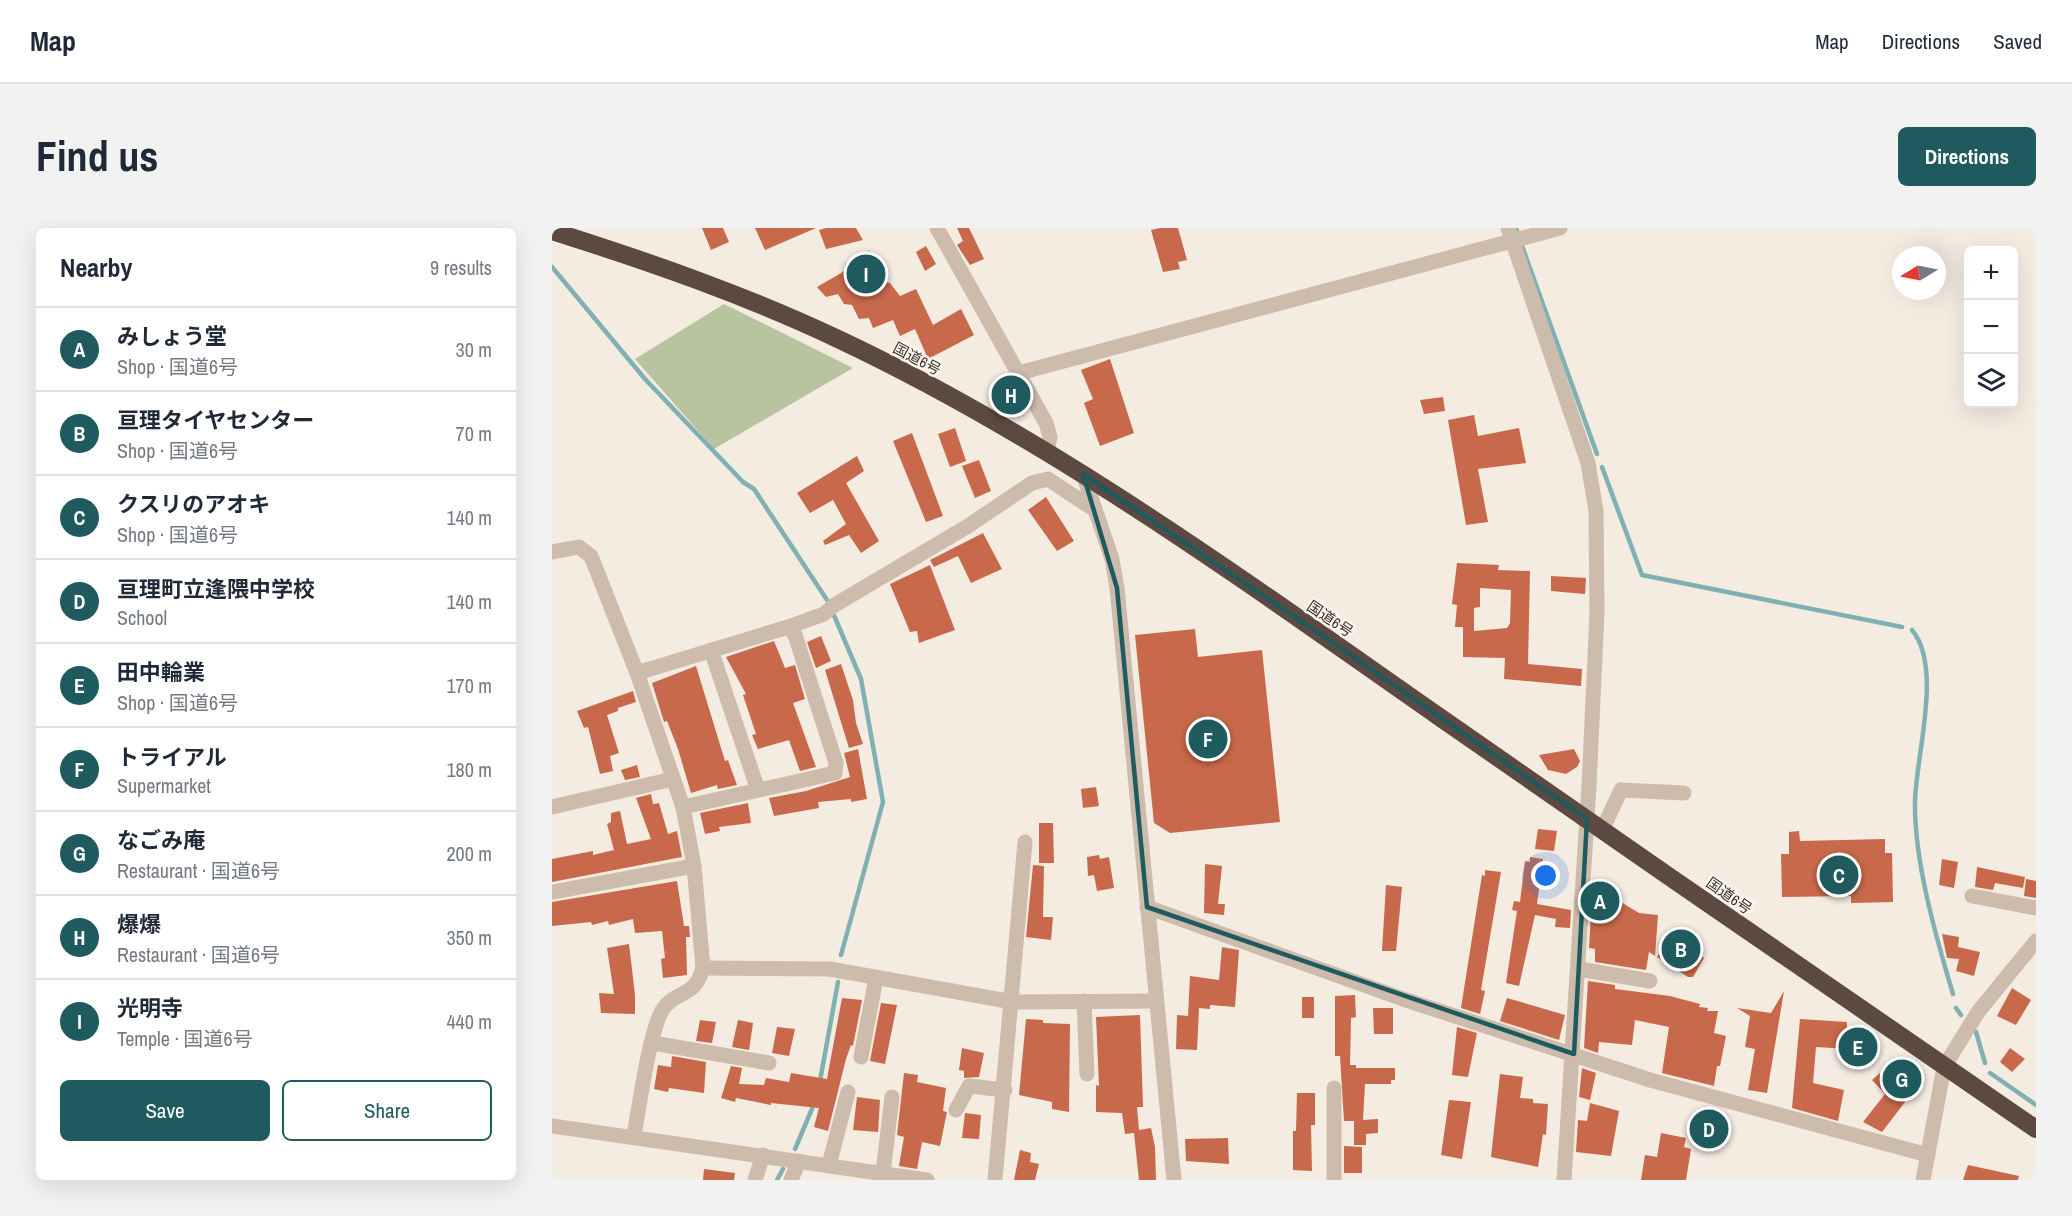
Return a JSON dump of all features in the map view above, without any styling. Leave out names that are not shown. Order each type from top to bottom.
[{"type":"highway","name":"国道6号","points":[[552,231],[655,263],[788,316],[908,374],[1047,452],[1326,638],[2036,1129]]},
{"type":"street","points":[[936,228],[1046,423],[1050,437],[1047,452]]},
{"type":"street","points":[[1019,373],[1510,234],[1560,228]]},
{"type":"street","points":[[1510,234],[1588,463],[1593,489],[1597,613],[1595,825],[1579,969],[1564,1180]]},
{"type":"street","points":[[1083,474],[1112,559],[1117,588],[1174,1180]]},
{"type":"street","points":[[637,674],[824,614],[833,606],[968,526],[1032,483],[1048,479],[1095,510]]},
{"type":"street","points":[[552,552],[579,547],[591,556],[637,674],[684,807],[694,866],[703,968],[699,983],[663,1009],[653,1043],[634,1136]]},
{"type":"street","points":[[684,807],[835,773],[836,763],[795,635],[788,627]]},
{"type":"street","points":[[711,650],[758,790]]},
{"type":"street","points":[[552,807],[673,778]]},
{"type":"street","points":[[1595,825],[1621,789],[1684,793]]},
{"type":"street","points":[[995,1180],[1013,1002],[1025,842]]},
{"type":"street","points":[[552,892],[694,866]]},
{"type":"street","points":[[1972,896],[2036,908]]},
{"type":"street","points":[[1147,907],[1403,999],[1650,1080],[1928,1155]]},
{"type":"street","points":[[1923,1180],[1944,1067],[1978,1012],[2036,941]]},
{"type":"street","points":[[703,968],[830,969],[1013,1002],[1156,1001]]},
{"type":"street","points":[[1579,969],[1650,981]]},
{"type":"street","points":[[861,1057],[876,978]]},
{"type":"street","points":[[1084,1001],[1087,1074]]},
{"type":"street","points":[[653,1043],[769,1063]]},
{"type":"street","points":[[956,1110],[969,1086],[1005,1090]]},
{"type":"street","points":[[1334,1088],[1334,1180]]},
{"type":"street","points":[[829,1166],[848,1092]]},
{"type":"street","points":[[876,1175],[892,1097]]},
{"type":"street","points":[[552,1126],[763,1155],[876,1175],[927,1180]]},
{"type":"street","points":[[755,1180],[763,1155]]},
{"type":"street","points":[[791,1180],[799,1161]]},
{"type":"highlighted area","points":[[1083,474],[1326,638],[1587,819],[1574,1054],[1147,907],[1117,588]]},
{"type":"green space","points":[[724,304],[853,368],[714,449],[635,359]]},
{"type":"building","points":[[702,228],[723,228],[729,242],[711,250]]},
{"type":"building","points":[[755,228],[816,228],[765,250]]},
{"type":"building","points":[[856,228],[863,240],[826,249],[819,230]]},
{"type":"building","points":[[957,228],[969,228],[984,259],[970,265],[957,245],[963,241]]},
{"type":"building","points":[[1178,228],[1187,260],[1178,262],[1180,269],[1163,272],[1151,230]]},
{"type":"building","points":[[926,246],[936,264],[925,271],[916,252]]},
{"type":"building","points":[[869,251],[873,261],[879,258],[885,269],[874,280],[890,283],[900,296],[916,289],[933,325],[961,309],[974,335],[928,359],[915,329],[900,336],[893,320],[873,328],[869,318],[859,319],[852,305],[844,304],[838,294],[826,297],[817,287],[848,269],[845,264]]},
{"type":"building","points":[[1110,359],[1134,433],[1100,446],[1084,403],[1093,399],[1081,370]]},
{"type":"building","points":[[1010,379],[1022,401],[1009,407],[999,386]]},
{"type":"building","points":[[1443,397],[1445,411],[1424,414],[1420,400]]},
{"type":"building","points":[[1474,415],[1478,436],[1519,428],[1526,463],[1478,469],[1488,522],[1466,525],[1448,420]]},
{"type":"building","points":[[955,428],[966,461],[950,467],[938,434]]},
{"type":"building","points":[[912,433],[943,516],[926,522],[893,441]]},
{"type":"building","points":[[857,456],[864,471],[846,483],[879,541],[861,553],[849,535],[825,545],[823,541],[846,524],[833,500],[810,513],[797,493]]},
{"type":"building","points":[[979,460],[991,491],[975,498],[962,466]]},
{"type":"building","points":[[1046,497],[1074,541],[1057,551],[1028,510]]},
{"type":"building","points":[[983,533],[1002,569],[971,583],[958,556],[934,567],[930,560]]},
{"type":"building","points":[[1457,563],[1499,565],[1498,570],[1530,571],[1528,664],[1582,669],[1581,686],[1504,679],[1505,658],[1463,657],[1463,627],[1455,627],[1457,605],[1452,604]],"holes":[[[1480,588],[1511,590],[1510,623],[1507,628],[1474,631],[1474,608],[1480,607]]]},
{"type":"building","points":[[930,565],[955,630],[919,643],[917,631],[910,632],[890,584]]},
{"type":"building","points":[[1551,576],[1586,578],[1585,594],[1551,591]]},
{"type":"building","points":[[1195,629],[1198,657],[1262,650],[1280,822],[1170,833],[1154,823],[1135,635]]},
{"type":"building","points":[[821,636],[831,661],[816,668],[807,642]]},
{"type":"building","points":[[774,641],[785,668],[795,665],[805,699],[793,703],[816,767],[800,771],[789,740],[758,749],[752,735],[756,734],[743,695],[746,694],[726,657]]},
{"type":"building","points":[[841,664],[853,700],[856,723],[863,744],[849,748],[825,670]]},
{"type":"building","points":[[696,666],[725,761],[728,760],[737,785],[718,789],[717,785],[691,793],[678,749],[667,721],[664,722],[652,683]]},
{"type":"building","points":[[633,691],[636,702],[618,708],[618,711],[607,715],[619,753],[610,756],[613,771],[600,774],[588,727],[584,728],[577,711]]},
{"type":"building","points":[[858,749],[867,799],[851,802],[851,799],[818,802],[819,808],[774,816],[769,798],[806,791],[850,777],[844,753]]},
{"type":"building","points":[[1574,749],[1580,761],[1577,767],[1566,774],[1548,770],[1539,755]]},
{"type":"building","points":[[637,765],[640,777],[625,780],[621,770]]},
{"type":"building","points":[[1096,787],[1099,806],[1083,808],[1081,789]]},
{"type":"building","points":[[651,794],[653,804],[659,803],[668,834],[677,831],[682,857],[552,882],[552,859],[593,851],[593,855],[614,850],[607,824],[611,822],[611,813],[620,811],[627,844],[651,839],[636,798]]},
{"type":"building","points":[[748,803],[751,823],[719,827],[720,831],[705,834],[700,813]]},
{"type":"building","points":[[1039,823],[1053,823],[1054,863],[1039,863]]},
{"type":"building","points":[[1538,829],[1557,831],[1554,851],[1535,849]]},
{"type":"building","points":[[1799,831],[1800,841],[1885,839],[1885,853],[1892,853],[1893,902],[1851,903],[1851,896],[1782,897],[1781,854],[1789,854],[1789,832]]},
{"type":"building","points":[[1099,855],[1100,859],[1109,857],[1114,888],[1097,891],[1094,875],[1088,876],[1087,857]]},
{"type":"building","points":[[1530,857],[1543,859],[1537,904],[1571,910],[1570,928],[1555,927],[1556,919],[1535,915],[1519,986],[1506,983],[1517,911],[1512,910],[1514,901],[1520,902],[1525,861],[1530,862]]},
{"type":"building","points":[[1942,859],[1958,862],[1954,888],[1939,885]]},
{"type":"building","points":[[1205,864],[1222,866],[1218,904],[1225,904],[1224,915],[1204,913]]},
{"type":"building","points":[[1033,865],[1044,866],[1043,917],[1053,917],[1051,940],[1026,937]]},
{"type":"building","points":[[1977,867],[2025,877],[2023,888],[1995,883],[1993,890],[1975,887]]},
{"type":"building","points":[[1485,870],[1501,872],[1481,990],[1485,991],[1480,1014],[1461,1008],[1482,875],[1485,876]]},
{"type":"building","points":[[2026,879],[2036,881],[2036,898],[2024,896]]},
{"type":"building","points":[[677,881],[684,926],[689,926],[690,937],[686,937],[687,975],[663,978],[661,959],[665,958],[662,931],[635,933],[633,919],[609,925],[608,921],[592,925],[591,922],[552,926],[552,902]]},
{"type":"building","points":[[1386,885],[1402,887],[1396,951],[1382,951]]},
{"type":"building","points":[[1601,890],[1639,913],[1658,915],[1655,956],[1649,952],[1646,970],[1595,962],[1595,949],[1589,948],[1591,913]]},
{"type":"building","points":[[1672,933],[1704,958],[1693,977],[1688,977],[1657,957]]},
{"type":"building","points":[[1942,934],[1959,937],[1958,947],[1980,952],[1974,976],[1956,971],[1959,959],[1947,958]]},
{"type":"building","points":[[629,944],[635,1014],[601,1013],[599,993],[614,994],[607,948]]},
{"type":"building","points":[[1222,947],[1239,950],[1235,1007],[1210,1005],[1210,1009],[1199,1008],[1197,1050],[1176,1049],[1177,1015],[1188,1016],[1190,976],[1219,980]]},
{"type":"building","points":[[1588,981],[1615,985],[1615,989],[1670,996],[1700,1004],[1699,1007],[1708,1008],[1707,1011],[1718,1011],[1714,1033],[1726,1036],[1714,1086],[1662,1073],[1669,1027],[1635,1020],[1632,1045],[1599,1042],[1598,1053],[1584,1048]]},
{"type":"building","points":[[2012,988],[2031,1000],[2016,1025],[1997,1016]]},
{"type":"building","points":[[1784,991],[1767,1093],[1748,1090],[1755,1049],[1745,1047],[1750,1016],[1737,1008],[1771,1013]]},
{"type":"building","points":[[1355,995],[1356,1017],[1351,1018],[1350,1065],[1356,1065],[1356,1068],[1395,1068],[1395,1080],[1391,1080],[1391,1084],[1365,1084],[1363,1120],[1378,1119],[1378,1133],[1366,1134],[1366,1145],[1354,1145],[1354,1121],[1344,1121],[1340,1056],[1335,1056],[1335,996]]},
{"type":"building","points":[[1302,997],[1314,997],[1314,1018],[1302,1018]]},
{"type":"building","points":[[842,998],[862,1000],[853,1046],[851,1045],[846,1059],[828,1131],[814,1127],[819,1108],[771,1103],[771,1105],[736,1098],[735,1102],[721,1098],[731,1066],[742,1068],[739,1084],[764,1085],[766,1078],[789,1082],[791,1073],[827,1079]]},
{"type":"building","points":[[1507,998],[1565,1015],[1559,1040],[1500,1021]]},
{"type":"building","points":[[881,1003],[897,1005],[885,1064],[870,1061]]},
{"type":"building","points":[[1373,1008],[1393,1008],[1393,1034],[1374,1034]]},
{"type":"building","points":[[1140,1015],[1143,1107],[1137,1107],[1139,1130],[1151,1128],[1155,1147],[1156,1180],[1139,1180],[1134,1133],[1125,1134],[1122,1113],[1096,1112],[1096,1085],[1099,1086],[1096,1017]]},
{"type":"building","points":[[1026,1019],[1043,1020],[1043,1023],[1070,1024],[1069,1112],[1052,1109],[1052,1102],[1019,1095]]},
{"type":"building","points":[[1800,1019],[1847,1022],[1847,1033],[1866,1035],[1865,1066],[1849,1064],[1849,1049],[1816,1047],[1813,1083],[1844,1090],[1838,1121],[1792,1108]]},
{"type":"building","points":[[700,1020],[716,1022],[712,1043],[696,1041]]},
{"type":"building","points":[[738,1020],[753,1023],[749,1050],[732,1047]]},
{"type":"building","points":[[777,1027],[795,1029],[789,1056],[772,1053]]},
{"type":"building","points":[[1457,1027],[1477,1033],[1468,1077],[1452,1075]]},
{"type":"building","points":[[962,1048],[984,1053],[979,1077],[964,1078],[964,1071],[959,1070]]},
{"type":"building","points":[[2010,1048],[2025,1059],[2012,1072],[2000,1062]]},
{"type":"building","points":[[672,1056],[706,1062],[704,1093],[669,1088],[668,1092],[654,1089],[658,1065],[671,1067]]},
{"type":"building","points":[[1582,1068],[1596,1073],[1590,1100],[1579,1097]]},
{"type":"building","points":[[904,1073],[918,1075],[917,1082],[946,1088],[943,1111],[947,1112],[940,1146],[922,1142],[917,1169],[899,1166],[904,1137],[897,1135]]},
{"type":"building","points":[[1880,1073],[1889,1084],[1900,1073],[1912,1088],[1903,1099],[1905,1102],[1882,1132],[1863,1122],[1885,1094],[1872,1080]]},
{"type":"building","points":[[1500,1074],[1523,1077],[1520,1098],[1533,1099],[1533,1103],[1548,1104],[1546,1135],[1543,1134],[1538,1167],[1491,1157]]},
{"type":"building","points":[[1297,1093],[1315,1093],[1315,1125],[1311,1125],[1312,1171],[1293,1170],[1293,1131],[1296,1131]]},
{"type":"building","points":[[857,1097],[880,1100],[878,1132],[853,1130]]},
{"type":"building","points":[[1449,1100],[1471,1102],[1462,1159],[1441,1155]]},
{"type":"building","points":[[1590,1103],[1619,1111],[1611,1156],[1576,1152],[1578,1120],[1587,1121]]},
{"type":"building","points":[[965,1113],[981,1115],[979,1139],[962,1138]]},
{"type":"building","points":[[1661,1133],[1686,1138],[1684,1147],[1691,1149],[1686,1180],[1641,1180],[1645,1155],[1657,1157]]},
{"type":"building","points":[[1228,1138],[1229,1164],[1186,1161],[1185,1139]]},
{"type":"building","points":[[1344,1146],[1362,1147],[1362,1173],[1344,1173]]},
{"type":"building","points":[[1020,1150],[1031,1153],[1030,1162],[1039,1164],[1035,1180],[1014,1180]]},
{"type":"building","points":[[1968,1165],[2019,1176],[2018,1180],[1963,1180]]},
{"type":"building","points":[[704,1169],[735,1173],[734,1180],[703,1180]]},
{"type":"waterway","points":[[1522,246],[1597,454]]},
{"type":"waterway","points":[[552,267],[645,379],[743,482],[754,489],[827,600]]},
{"type":"waterway","points":[[1602,467],[1642,575],[1902,627]]},
{"type":"waterway","points":[[833,613],[861,679],[883,802],[841,955]]},
{"type":"waterway","points":[[1912,630],[1921,646],[1926,666],[1927,688],[1916,782],[1918,848],[1933,924],[1953,994]]},
{"type":"waterway","points":[[820,1081],[838,982]]},
{"type":"waterway","points":[[1956,1008],[1961,1015]]},
{"type":"waterway","points":[[1976,1032],[1985,1063]]},
{"type":"waterway","points":[[1990,1073],[2036,1105]]},
{"type":"waterway","points":[[795,1149],[814,1104]]},
{"type":"waterway","points":[[777,1180],[783,1169]]},
{"type":"place","name":"光明寺","points":[[866,274]]},
{"type":"place","name":"爆爆","points":[[1011,395]]},
{"type":"place","name":"トライアル","points":[[1208,739]]},
{"type":"place","name":"クスリのアオキ","points":[[1839,875]]},
{"type":"place","name":"みしょう堂","points":[[1600,901]]},
{"type":"place","name":"亘理タイヤセンター","points":[[1681,949]]},
{"type":"place","name":"田中輪業","points":[[1858,1047]]},
{"type":"place","name":"なごみ庵","points":[[1902,1079]]},
{"type":"place","name":"亘理町立逢隈中学校","points":[[1709,1129]]}]
